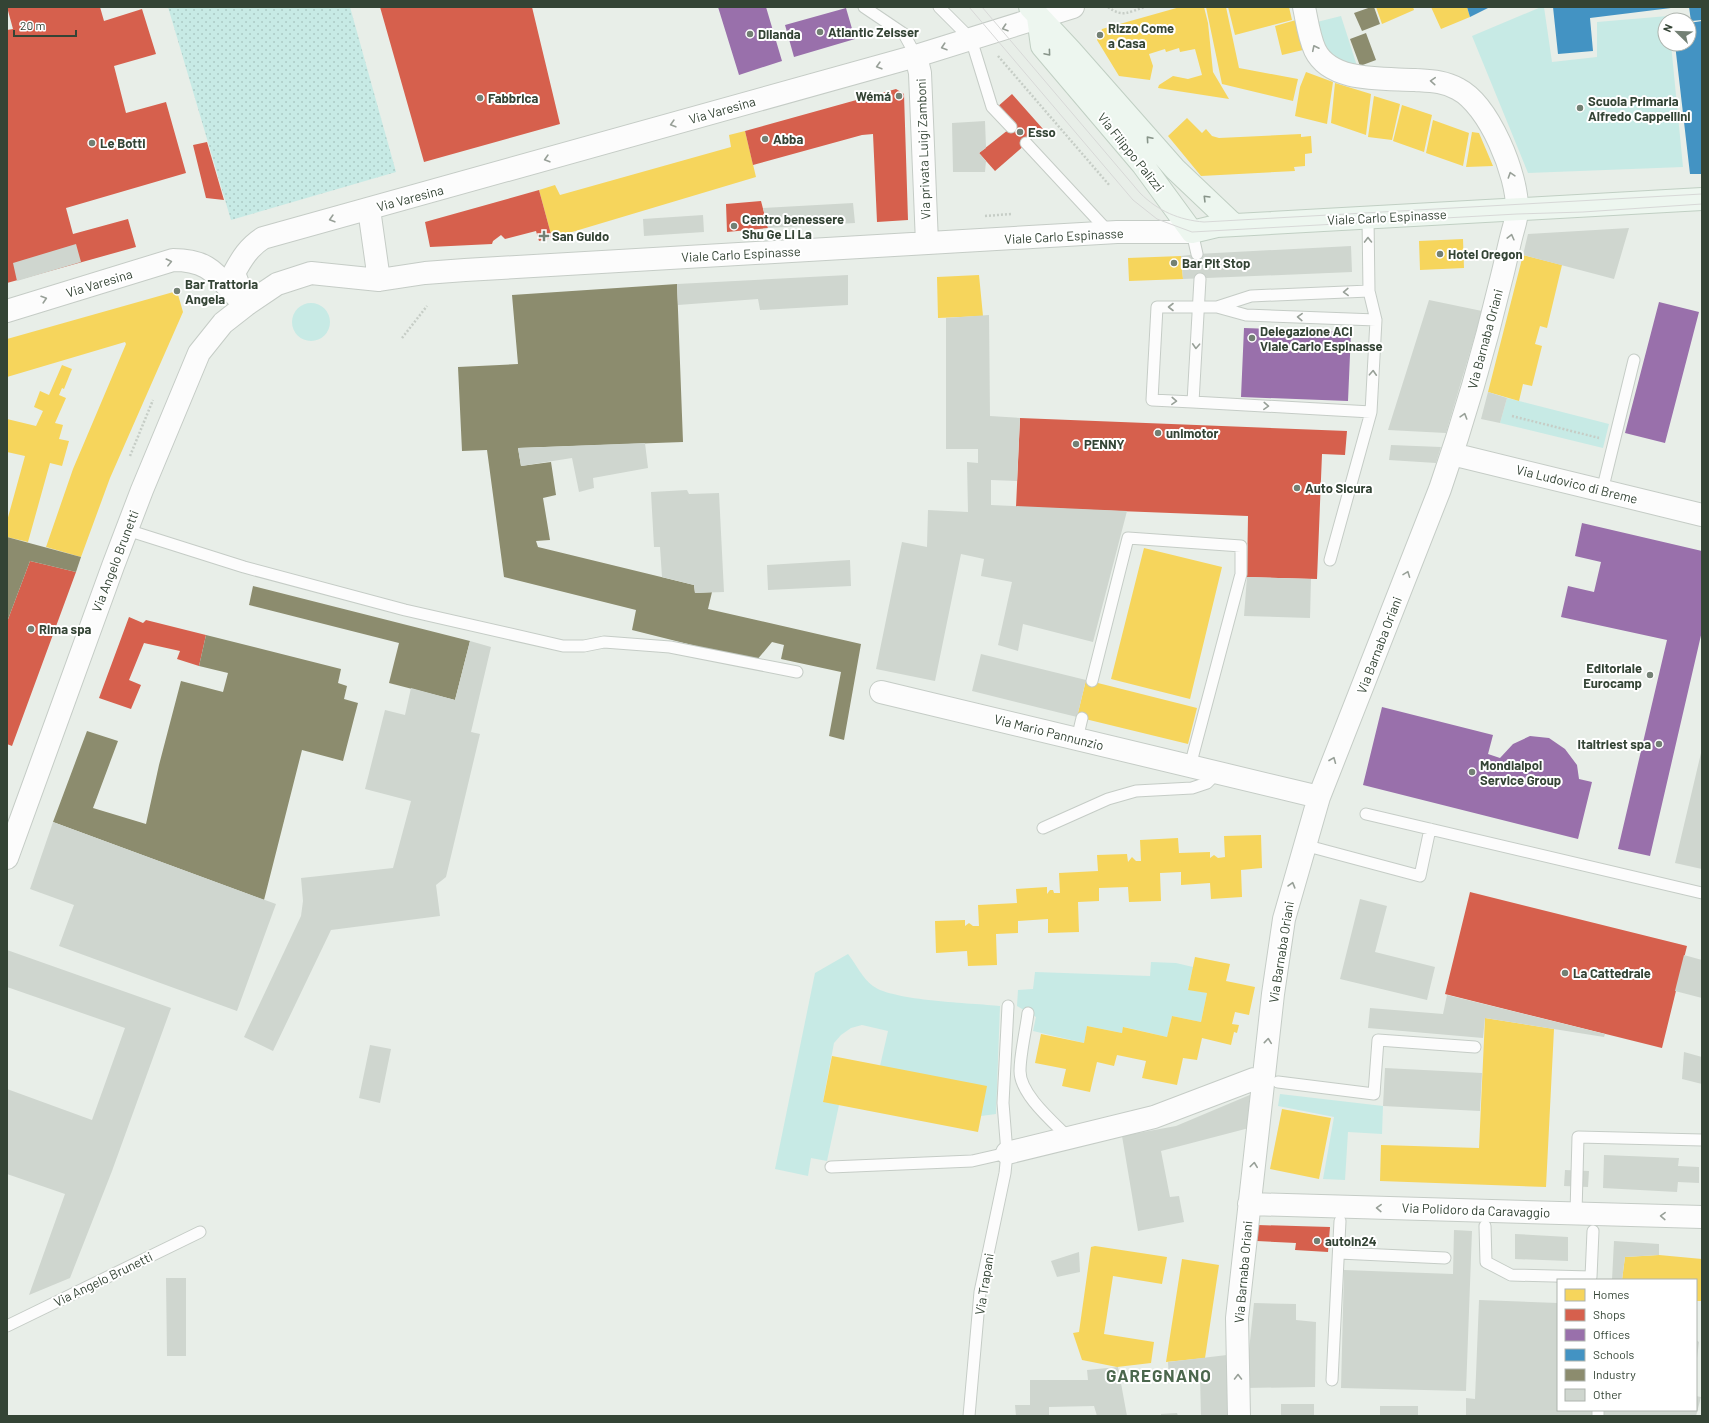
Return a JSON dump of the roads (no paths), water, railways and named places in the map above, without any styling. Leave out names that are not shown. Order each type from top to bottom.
[{"type":"street","name":"Via Varesina","points":[[246,305],[234,273],[241,259],[254,244],[263,238],[916,56],[971,39],[1034,12],[1073,7]]},
{"type":"street","points":[[1304,7],[1310,38],[1316,51],[1325,64],[1338,72],[1355,76],[1442,82],[1459,89],[1473,100],[1488,120],[1501,145],[1513,179],[1517,211]]},
{"type":"street","name":"Via Filippo Palizzi","points":[[1034,12],[1175,169],[1234,225]]},
{"type":"street","name":"Via Filippo Palizzi","points":[[1034,12],[1042,46],[1143,165],[1192,232]]},
{"type":"street","name":"Via privata Luigi Zamboni","points":[[916,56],[920,73],[926,243]]},
{"type":"street","name":"Via Filippo Palizzi","points":[[1175,169],[1190,211],[1192,232]]},
{"type":"street","name":"Viale Carlo Espinasse","points":[[379,280],[425,273],[1113,232],[1192,232],[1217,226],[1517,211],[1702,199]]},
{"type":"street","points":[[369,208],[379,280]]},
{"type":"street","name":"Via Barnaba Oriani","points":[[1239,1416],[1237,1318],[1249,1204],[1271,1081],[1273,994],[1284,919],[1319,797],[1435,504],[1452,454],[1485,346],[1517,211]]},
{"type":"street","name":"Via Varesina","points":[[7,310],[173,260],[190,260],[207,267],[222,279],[228,288],[246,305]]},
{"type":"street","name":"Via Angelo Brunetti","points":[[7,858],[127,530],[199,353],[223,323],[277,284],[311,272],[379,280]]},
{"type":"street","name":"Via Ludovico di Breme","points":[[1452,454],[1702,515]]},
{"type":"street","name":"Via Mario Pannunzio","points":[[881,692],[1319,797]]},
{"type":"street","points":[[1007,1153],[1154,1117],[1254,1079],[1271,1081]]},
{"type":"street","name":"Via Polidoro da Caravaggio","points":[[1249,1204],[1702,1217]]},
{"type":"lane","points":[[864,7],[904,34],[916,56]]},
{"type":"lane","points":[[939,7],[971,39],[992,106],[1011,127]]},
{"type":"lane","points":[[1026,144],[1105,228],[1113,232]]},
{"type":"lane","points":[[1330,560],[1371,412],[1376,320],[1369,291],[1368,218]]},
{"type":"lane","points":[[1192,232],[1197,254]]},
{"type":"lane","points":[[1192,402],[1200,279]]},
{"type":"lane","points":[[1218,307],[1251,296],[1369,291]]},
{"type":"lane","points":[[1371,412],[1152,400],[1157,307],[1218,307],[1246,315],[1376,320]]},
{"type":"lane","points":[[1602,491],[1634,360]]},
{"type":"lane","points":[[127,530],[244,567],[398,608],[563,646],[584,646],[604,642],[670,647],[797,672]]},
{"type":"lane","points":[[1092,681],[1128,538],[1241,546],[1241,574],[1190,766]]},
{"type":"lane","points":[[1077,739],[1082,718]]},
{"type":"lane","points":[[1043,828],[1108,799],[1136,791],[1192,788],[1208,783],[1217,772]]},
{"type":"lane","points":[[1366,814],[1702,893]]},
{"type":"lane","points":[[1304,845],[1420,876],[1430,829]]},
{"type":"lane","name":"Via Trapani","points":[[969,1416],[980,1292],[1005,1173],[1007,1153],[1003,1103],[1008,1006]]},
{"type":"lane","points":[[1028,1012],[1020,1071],[1022,1081],[1027,1093],[1068,1137]]},
{"type":"lane","points":[[1271,1081],[1374,1094],[1378,1040],[1475,1047]]},
{"type":"lane","points":[[1576,1213],[1578,1137],[1702,1140]]},
{"type":"lane","points":[[831,1167],[972,1161],[1007,1153]]},
{"type":"lane","points":[[1332,1380],[1340,1221]]},
{"type":"lane","points":[[1485,1226],[1486,1262],[1511,1274],[1592,1278],[1593,1230]]},
{"type":"lane","name":"Via Angelo Brunetti","points":[[7,1326],[200,1232]]},
{"type":"lane","points":[[1339,1253],[1445,1258]]},
{"type":"tram line","points":[[969,7],[1133,200],[1157,219],[1192,232],[1517,214],[1583,212],[1702,204]]},
{"type":"tram line","points":[[982,7],[1140,193],[1154,205],[1169,214],[1178,217],[1204,222],[1702,194]]},
{"type":"place","name":"Atlantic Zeisser","points":[[820,32]]},
{"type":"place","name":"Dilanda","points":[[750,34]]},
{"type":"place","name":"Rizzo Come a Casa","points":[[1100,35]]},
{"type":"place","name":"Wémá","points":[[899,96]]},
{"type":"place","name":"Fabbrica","points":[[480,98]]},
{"type":"place","name":"Scuola Primaria Alfredo Cappellini","points":[[1580,108]]},
{"type":"place","name":"Esso","points":[[1020,132]]},
{"type":"place","name":"Abba","points":[[765,139]]},
{"type":"place","name":"Le Botti","points":[[92,143]]},
{"type":"place","name":"Centro benessere Shu Ge Li La","points":[[734,226]]},
{"type":"place","name":"San Guido","points":[[544,236]]},
{"type":"place","name":"Hotel Oregon","points":[[1440,254]]},
{"type":"place","name":"Bar Pit Stop","points":[[1174,263]]},
{"type":"place","name":"Bar Trattoria Angela","points":[[177,291]]},
{"type":"place","name":"Delegazione ACI Viale Carlo Espinasse","points":[[1252,338]]},
{"type":"place","name":"unimotor","points":[[1158,433]]},
{"type":"place","name":"PENNY","points":[[1076,444]]},
{"type":"place","name":"Auto Sicura","points":[[1297,488]]},
{"type":"place","name":"Rima spa","points":[[31,629]]},
{"type":"place","name":"Editoriale Eurocamp","points":[[1650,675]]},
{"type":"place","name":"Italtriest spa","points":[[1659,744]]},
{"type":"place","name":"Mondialpol Service Group","points":[[1472,772]]},
{"type":"place","name":"La Cattedrale","points":[[1565,973]]},
{"type":"place","name":"autoin24","points":[[1317,1241]]},
{"type":"district","name":"GAREGNANO","points":[[1159,1375]]}]
